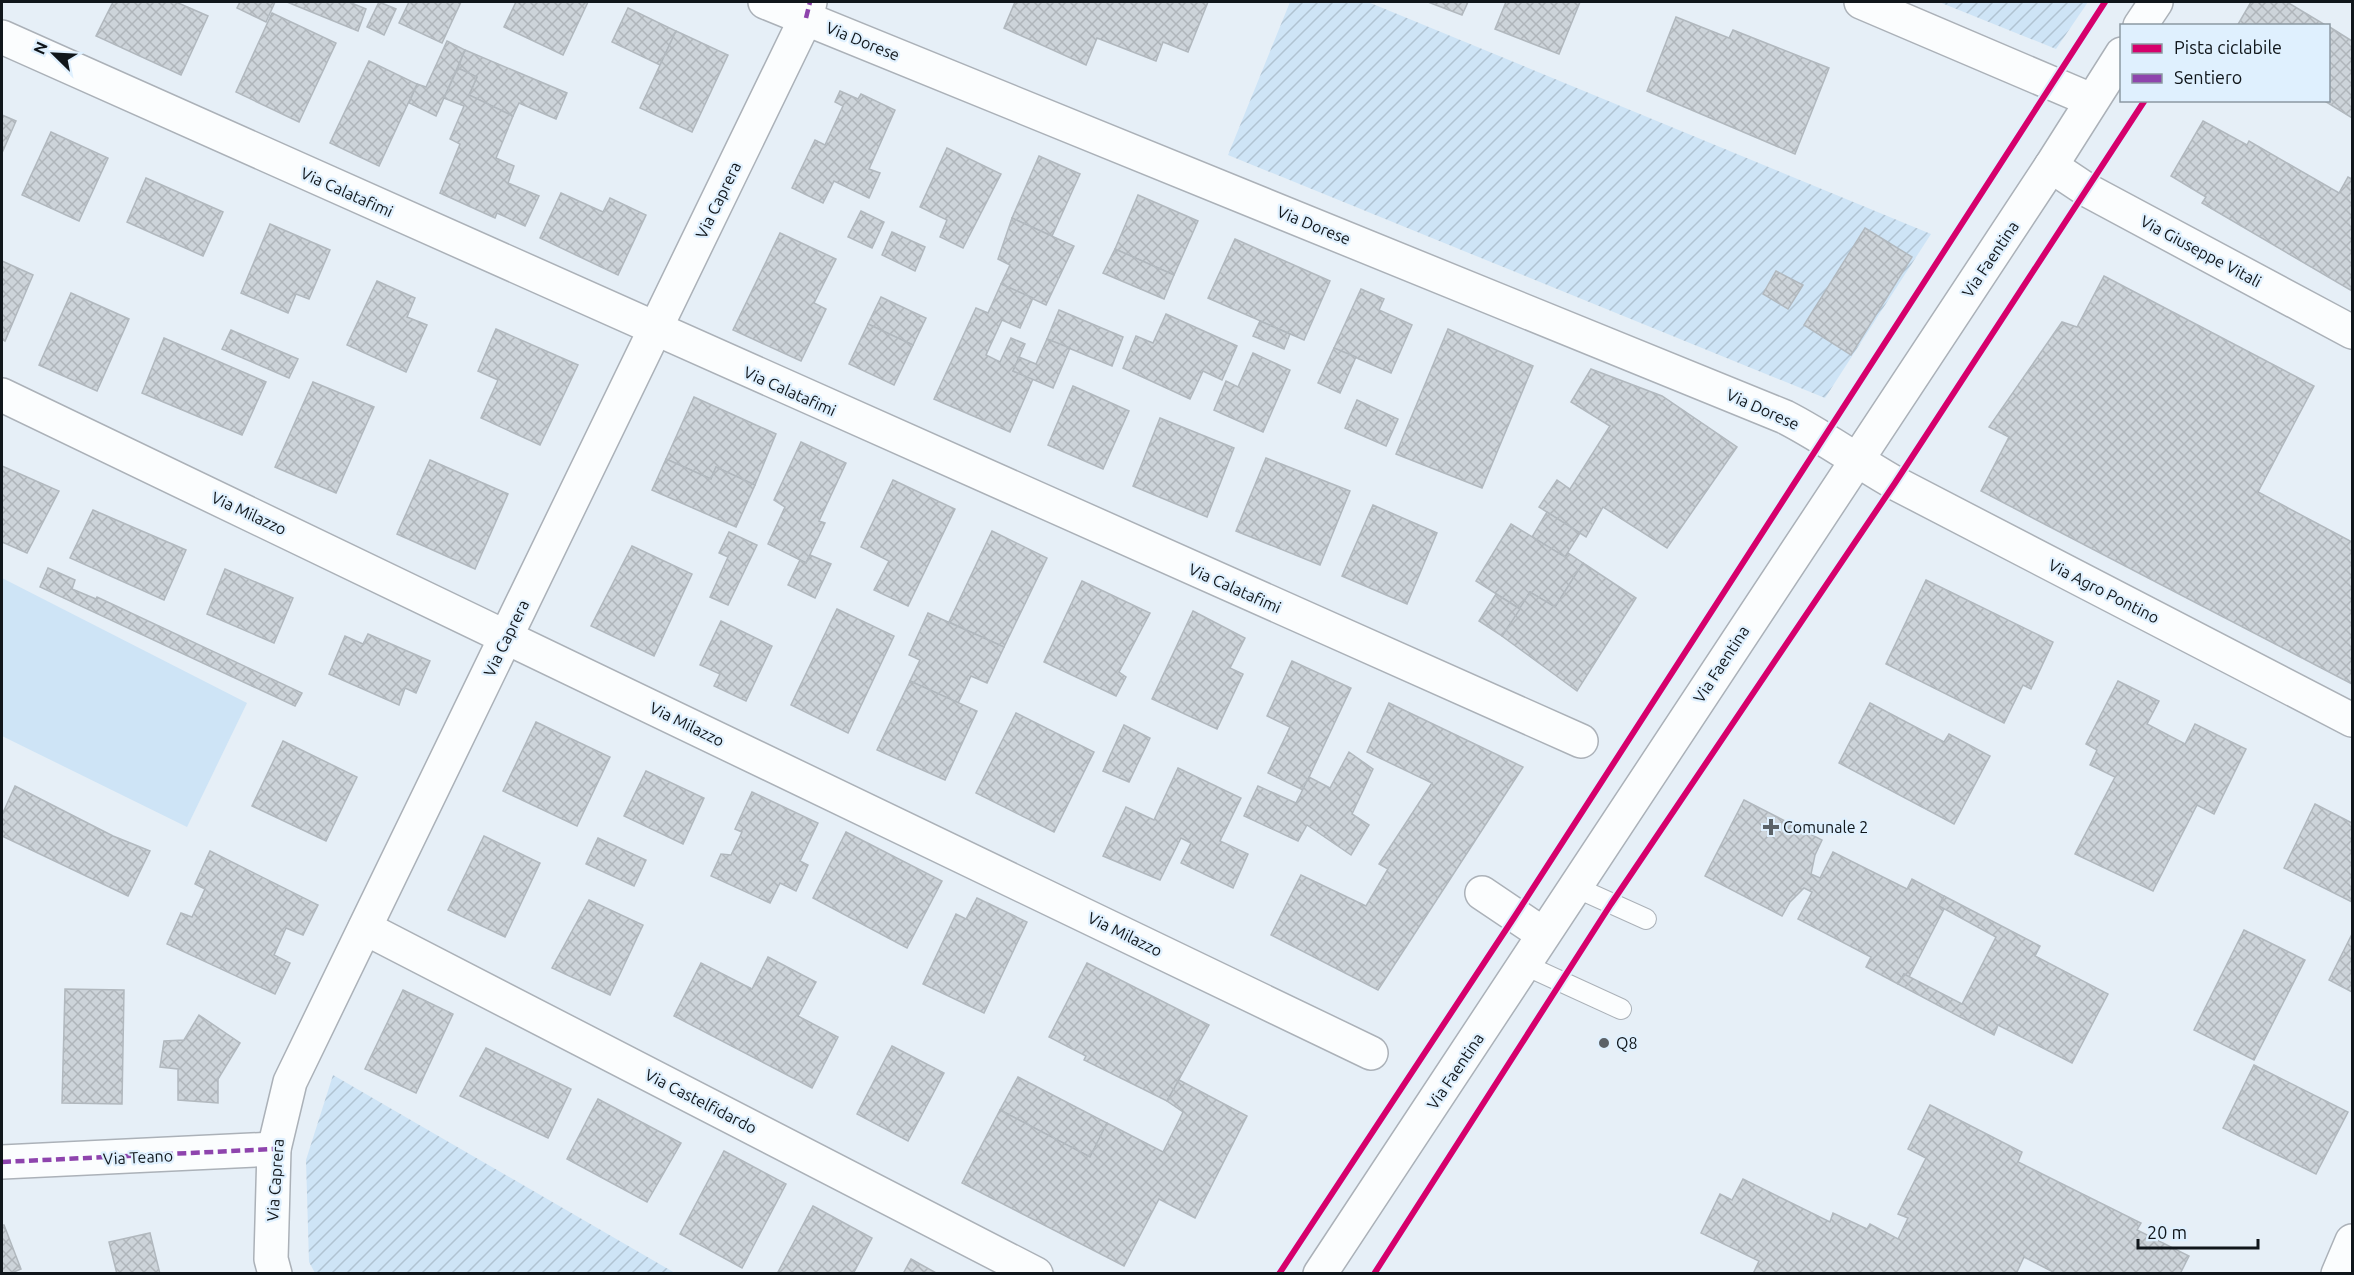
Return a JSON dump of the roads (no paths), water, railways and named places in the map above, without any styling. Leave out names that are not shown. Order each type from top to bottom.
[{"type":"street","name":"Via Dorese","points":[[765,2],[808,10],[1785,417],[1824,437],[1856,460]]},
{"type":"street","points":[[1861,2],[2091,100]]},
{"type":"street","points":[[2141,24],[2156,2]]},
{"type":"street","name":"Via Caprera","points":[[275,1274],[271,1259],[274,1149],[290,1082],[656,330],[808,10]]},
{"type":"street","name":"Via Calatafimi","points":[[2,37],[1581,741]]},
{"type":"street","name":"Via Faentina","points":[[1320,1274],[2051,166],[2120,56]]},
{"type":"street","name":"Via Giuseppe Vitali","points":[[2051,166],[2087,190],[2352,332]]},
{"type":"street","name":"Via Milazzo","points":[[2,396],[1371,1053]]},
{"type":"street","name":"Via Agro Pontino","points":[[1856,460],[2352,720]]},
{"type":"street","points":[[1482,894],[1543,934]]},
{"type":"street","name":"Via Castelfidardo","points":[[365,928],[1036,1274]]},
{"type":"street","name":"Via Teano","points":[[2,1162],[274,1149]]},
{"type":"street","points":[[2338,1274],[2352,1241]]},
{"type":"lane","points":[[1575,887],[1646,920]]},
{"type":"lane","points":[[1526,965],[1621,1009]]},
{"type":"place","name":"Comunale 2","points":[[1771,827]]},
{"type":"place","name":"Q8","points":[[1604,1043]]}]
